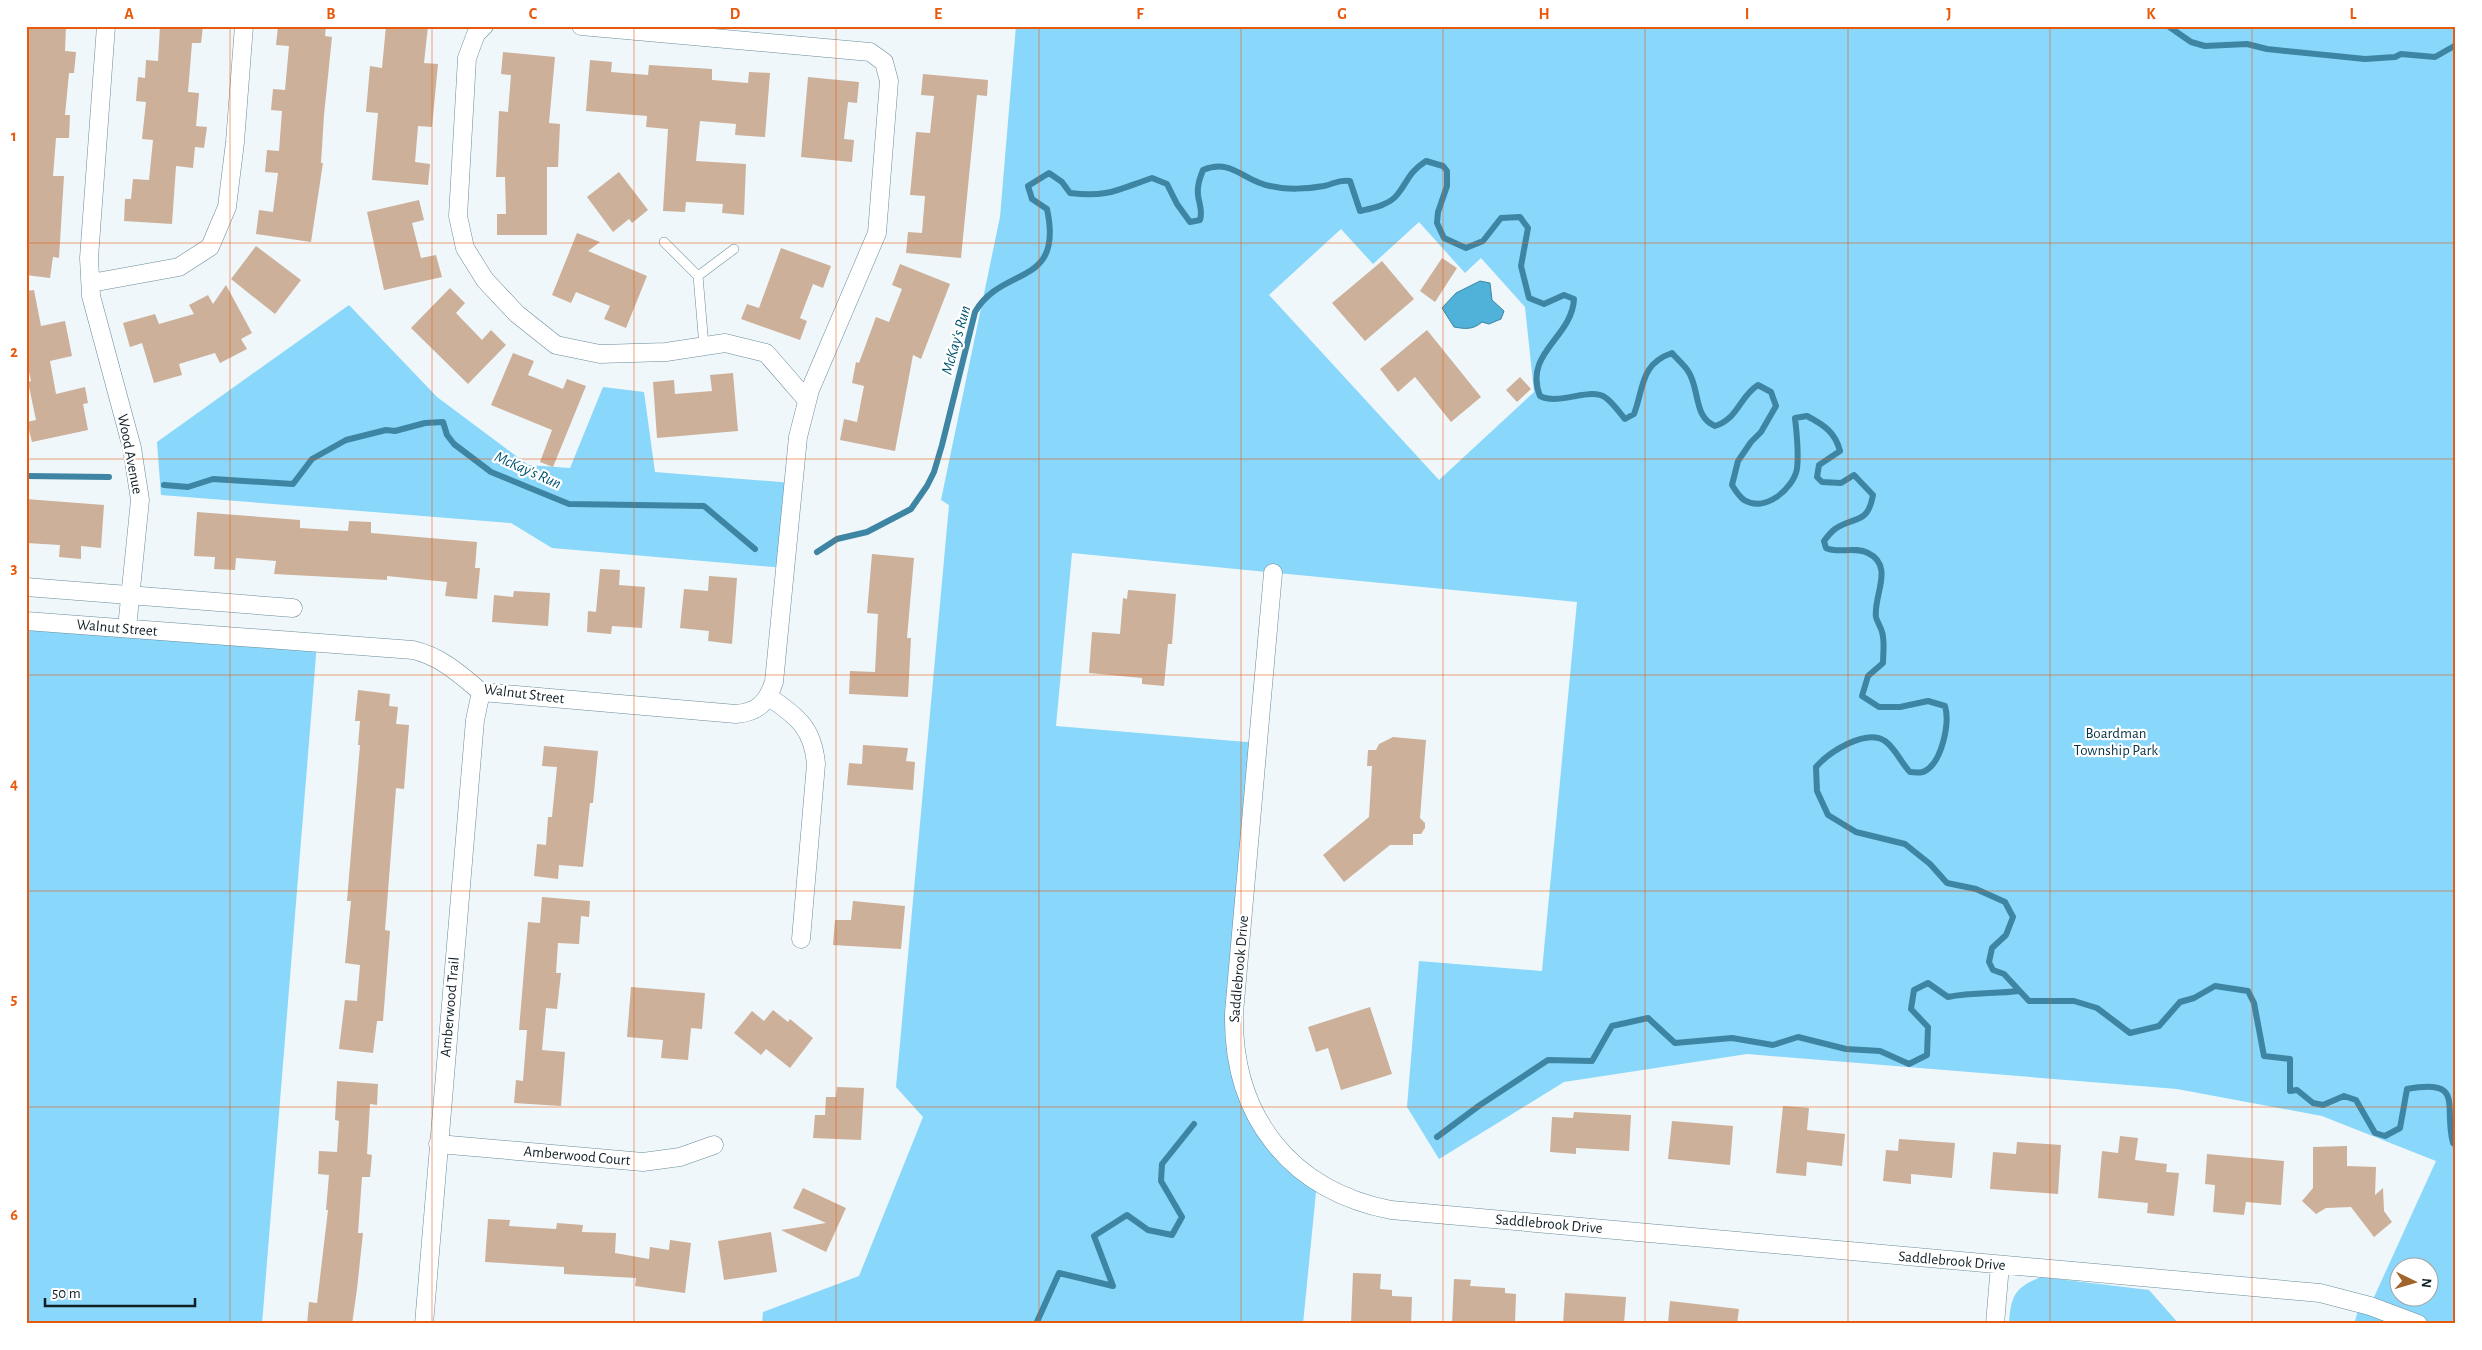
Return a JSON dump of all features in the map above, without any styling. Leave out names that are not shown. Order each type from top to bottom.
[{"type":"street","name":"Wood Avenue","points":[[106,26],[89,258],[91,296],[132,448],[140,500],[128,628]]},
{"type":"street","points":[[91,283],[179,266],[210,247],[227,208],[235,142],[244,26]]},
{"type":"street","points":[[484,26],[476,34],[467,58],[458,216],[465,248],[485,280],[517,314],[556,344],[600,354],[666,352],[725,343],[766,353],[806,400]]},
{"type":"street","points":[[581,26],[870,52],[884,62],[889,81],[877,233],[806,400],[798,437],[774,682],[769,697],[796,716],[807,731],[815,747],[816,764],[801,938]]},
{"type":"street","name":"Saddlebrook Drive","points":[[1274,573],[1234,1034],[1235,1055],[1248,1099],[1266,1132],[1285,1156],[1318,1183],[1335,1192],[1391,1210],[2320,1293],[2363,1304],[2418,1324]]},
{"type":"street","points":[[26,588],[131,594],[293,608]]},
{"type":"street","name":"Walnut Street","points":[[26,621],[413,650],[424,653],[449,666],[481,692],[736,714],[758,709],[769,697]]},
{"type":"street","name":"Amberwood Trail","points":[[424,1324],[475,720],[481,692]]},
{"type":"street","name":"Amberwood Court","points":[[438,1144],[644,1162],[680,1157],[714,1145]]},
{"type":"street","points":[[1995,1324],[2000,1265]]},
{"type":"lane","points":[[664,242],[698,276],[704,346]]},
{"type":"lane","points":[[698,276],[734,249]]},
{"type":"green space","name":"Boardman Township Park","points":[[1016,26],[2456,26],[2456,1324],[2418,1324],[2370,1306],[2390,1262],[2390,1308],[2440,1308],[2440,1258],[2392,1258],[2436,1161],[2322,1116],[2177,1089],[1747,1054],[1564,1082],[1439,1159],[1407,1107],[1419,961],[1542,971],[1577,602],[1072,553],[1056,726],[1258,743],[1234,1013],[1248,1099],[1317,1182],[1303,1324],[762,1324],[763,1312],[859,1276],[923,1117],[896,1087],[949,505],[941,500],[1000,217]],"holes":[[[1419,222],[1465,273],[1481,258],[1525,307],[1534,392],[1439,480],[1269,295],[1341,229],[1373,264]]]},
{"type":"green space","points":[[349,305],[437,397],[528,465],[570,468],[603,387],[644,392],[655,472],[794,483],[785,568],[552,548],[511,523],[161,495],[157,442]]},
{"type":"green space","points":[[26,621],[317,643],[262,1324],[26,1324]]},
{"type":"green space","points":[[2041,1277],[2149,1290],[2179,1324],[2009,1324],[2011,1306],[2016,1294],[2025,1285]]},
{"type":"green space","points":[[2358,1311],[2395,1324],[2354,1324]]},
{"type":"shaded area","points":[[1480,281],[1490,283],[1492,300],[1504,311],[1501,319],[1489,324],[1482,322],[1469,328],[1454,327],[1442,308],[1456,293]]},
{"type":"building","points":[[26,26],[66,26],[65,51],[76,52],[74,73],[69,73],[65,115],[70,115],[69,138],[56,138],[53,176],[64,176],[59,258],[53,257],[50,278],[26,275]]},
{"type":"building","points":[[160,26],[203,26],[201,43],[192,43],[188,92],[199,93],[196,126],[207,127],[204,148],[195,147],[193,168],[176,166],[172,224],[124,221],[125,199],[131,199],[133,179],[149,180],[153,140],[142,139],[146,102],[136,101],[138,77],[145,78],[146,60],[158,61]]},
{"type":"building","points":[[278,26],[326,26],[325,36],[332,37],[324,115],[321,163],[323,163],[311,242],[256,234],[259,210],[273,212],[278,173],[265,172],[267,150],[279,151],[282,111],[271,110],[273,89],[285,90],[289,46],[276,45]]},
{"type":"building","points":[[386,26],[428,26],[424,63],[438,64],[432,127],[418,126],[415,162],[430,164],[428,185],[372,180],[378,113],[366,112],[370,66],[382,68]]},
{"type":"building","points":[[503,52],[555,57],[549,123],[560,124],[558,167],[547,167],[547,235],[497,235],[497,214],[506,214],[505,177],[496,177],[499,111],[508,112],[511,75],[501,74]]},
{"type":"building","points":[[590,60],[612,62],[611,72],[648,75],[649,65],[712,69],[712,80],[748,83],[749,72],[770,73],[765,137],[735,135],[736,124],[700,121],[696,161],[746,164],[744,215],[722,213],[723,204],[686,202],[685,212],[663,211],[668,129],[646,127],[647,116],[586,111]]},
{"type":"building","points":[[923,74],[988,80],[987,96],[977,95],[961,258],[906,253],[908,232],[922,233],[925,196],[910,195],[916,132],[930,133],[934,96],[921,95]]},
{"type":"building","points":[[808,77],[859,82],[857,103],[848,102],[844,139],[854,140],[852,162],[801,157]]},
{"type":"building","points":[[619,172],[648,210],[632,223],[629,219],[613,232],[587,197]]},
{"type":"building","points":[[419,200],[424,220],[412,223],[421,258],[436,255],[442,277],[384,290],[367,212]]},
{"type":"building","points":[[577,233],[600,242],[588,251],[647,276],[626,328],[604,319],[610,306],[576,292],[571,303],[552,295]]},
{"type":"building","points":[[256,246],[301,280],[275,314],[231,279]]},
{"type":"building","points":[[781,248],[831,266],[823,288],[813,284],[800,318],[807,321],[800,340],[741,319],[747,304],[759,308]]},
{"type":"building","points":[[1442,258],[1457,268],[1435,302],[1420,291]]},
{"type":"building","points":[[1382,261],[1414,299],[1365,341],[1332,303]]},
{"type":"building","points":[[900,264],[950,284],[921,359],[913,355],[895,451],[840,440],[844,419],[857,422],[864,386],[852,383],[856,362],[859,363],[876,317],[889,322],[902,289],[892,285]]},
{"type":"building","points":[[226,285],[252,333],[241,339],[247,349],[220,363],[215,353],[179,364],[182,375],[154,383],[142,343],[130,347],[123,323],[155,314],[159,324],[194,314],[189,305],[208,295],[213,304]]},
{"type":"building","points":[[450,288],[465,303],[456,313],[482,340],[491,330],[506,345],[468,384],[411,328]]},
{"type":"building","points":[[34,290],[41,326],[65,321],[72,356],[50,361],[56,394],[85,387],[88,403],[83,404],[88,430],[32,442],[27,422],[36,420],[28,382],[31,381],[26,358],[26,291]]},
{"type":"building","points":[[1427,330],[1481,397],[1451,422],[1415,377],[1398,392],[1380,369]]},
{"type":"building","points":[[513,353],[534,361],[528,375],[563,389],[567,379],[586,386],[553,467],[540,462],[552,430],[491,405]]},
{"type":"building","points":[[733,373],[738,431],[657,438],[653,382],[674,380],[675,394],[712,391],[710,375]]},
{"type":"building","points":[[1520,377],[1531,389],[1517,402],[1506,390]]},
{"type":"building","points":[[26,499],[104,505],[101,548],[81,546],[81,559],[59,557],[60,545],[26,543]]},
{"type":"building","points":[[197,512],[300,520],[300,528],[348,531],[349,521],[371,522],[371,533],[477,542],[475,568],[480,568],[477,599],[445,596],[447,582],[387,576],[387,580],[274,574],[276,561],[236,558],[235,570],[214,569],[215,557],[194,556]]},
{"type":"building","points":[[872,554],[914,558],[907,638],[911,638],[908,697],[849,694],[850,671],[875,672],[878,614],[867,613]]},
{"type":"building","points":[[600,569],[620,570],[619,585],[645,587],[642,628],[612,626],[611,634],[587,632],[588,611],[596,612]]},
{"type":"building","points":[[709,576],[737,578],[732,644],[708,641],[709,631],[680,628],[684,589],[708,591]]},
{"type":"building","points":[[1128,590],[1176,594],[1172,644],[1168,644],[1164,686],[1142,684],[1142,678],[1089,673],[1092,632],[1120,634],[1123,598],[1127,599]]},
{"type":"building","points":[[514,591],[550,593],[548,626],[492,622],[494,595],[513,597]]},
{"type":"building","points":[[358,690],[390,694],[389,706],[398,707],[396,724],[409,725],[404,789],[396,788],[385,930],[390,931],[383,1021],[377,1021],[373,1053],[339,1049],[345,1000],[357,1001],[360,965],[345,963],[351,901],[347,901],[360,745],[358,745],[360,721],[355,721]]},
{"type":"building","points":[[1393,737],[1426,740],[1420,818],[1425,823],[1425,828],[1421,834],[1413,834],[1413,845],[1390,845],[1344,882],[1323,855],[1369,817],[1372,766],[1367,766],[1368,750],[1376,750],[1379,744]]},
{"type":"building","points":[[863,745],[908,748],[906,761],[915,762],[913,790],[847,785],[849,763],[862,764]]},
{"type":"building","points":[[544,746],[598,751],[593,803],[590,803],[583,867],[559,865],[558,879],[534,876],[537,844],[546,845],[548,817],[552,817],[557,767],[542,766]]},
{"type":"building","points":[[542,897],[590,901],[589,917],[581,916],[579,944],[558,943],[556,973],[561,973],[557,1009],[546,1008],[542,1050],[565,1052],[561,1106],[514,1103],[516,1080],[523,1081],[527,1030],[519,1030],[528,922],[540,923]]},
{"type":"building","points":[[853,901],[905,906],[901,949],[833,945],[835,920],[851,920]]},
{"type":"building","points":[[631,987],[705,993],[702,1029],[691,1028],[688,1060],[661,1058],[663,1040],[627,1037]]},
{"type":"building","points":[[1370,1007],[1392,1074],[1341,1090],[1328,1048],[1316,1052],[1308,1027]]},
{"type":"building","points":[[773,1010],[788,1022],[790,1019],[813,1038],[790,1068],[766,1049],[761,1055],[734,1033],[752,1011],[764,1021]]},
{"type":"building","points":[[337,1081],[378,1084],[377,1105],[370,1104],[367,1154],[372,1155],[370,1177],[362,1177],[358,1233],[363,1233],[357,1289],[352,1324],[307,1324],[309,1302],[317,1303],[328,1210],[326,1210],[329,1175],[318,1174],[319,1151],[337,1152],[339,1121],[335,1120]]},
{"type":"building","points":[[837,1087],[864,1088],[861,1140],[813,1138],[815,1115],[825,1115],[826,1097],[836,1097]]},
{"type":"building","points":[[1783,1106],[1809,1108],[1807,1130],[1845,1134],[1842,1166],[1807,1162],[1806,1176],[1776,1173]]},
{"type":"building","points":[[1574,1112],[1631,1115],[1629,1151],[1576,1148],[1576,1154],[1550,1152],[1552,1117],[1573,1118]]},
{"type":"building","points":[[1672,1121],[1733,1126],[1730,1165],[1668,1159]]},
{"type":"building","points":[[2120,1136],[2138,1138],[2135,1160],[2167,1164],[2166,1172],[2179,1173],[2174,1216],[2147,1213],[2148,1203],[2098,1198],[2102,1151],[2118,1153]]},
{"type":"building","points":[[1899,1139],[1955,1143],[1952,1178],[1911,1174],[1911,1184],[1883,1181],[1886,1150],[1898,1151]]},
{"type":"building","points":[[2017,1142],[2061,1145],[2058,1194],[1990,1189],[1993,1152],[2016,1154]]},
{"type":"building","points":[[2347,1146],[2347,1166],[2376,1167],[2375,1195],[2383,1188],[2384,1211],[2392,1222],[2374,1237],[2351,1207],[2326,1208],[2316,1214],[2302,1201],[2313,1188],[2313,1147]]},
{"type":"building","points":[[2207,1154],[2284,1161],[2281,1205],[2246,1202],[2244,1215],[2213,1212],[2215,1185],[2205,1184]]},
{"type":"building","points":[[803,1188],[846,1208],[826,1252],[781,1230],[826,1223],[793,1208]]},
{"type":"building","points":[[488,1219],[510,1220],[509,1226],[556,1229],[557,1223],[583,1225],[582,1232],[616,1233],[615,1253],[649,1259],[650,1247],[669,1250],[670,1240],[691,1243],[685,1293],[635,1286],[636,1278],[564,1274],[564,1267],[485,1262]]},
{"type":"building","points":[[771,1232],[777,1272],[724,1280],[718,1241]]},
{"type":"building","points":[[1353,1273],[1381,1274],[1380,1289],[1392,1290],[1392,1296],[1412,1297],[1411,1324],[1351,1324]]},
{"type":"building","points":[[1454,1279],[1471,1280],[1470,1286],[1505,1288],[1505,1293],[1516,1294],[1515,1324],[1452,1324]]},
{"type":"building","points":[[1565,1293],[1626,1297],[1624,1324],[1563,1324]]},
{"type":"building","points":[[1670,1301],[1739,1309],[1737,1324],[1668,1324]]},
{"type":"waterway","points":[[2168,26],[2191,42],[2205,46],[2247,44],[2267,49],[2365,59],[2395,57],[2401,54],[2435,57],[2456,45]]},
{"type":"waterway","name":"McKay's Run","points":[[817,552],[837,539],[867,532],[911,509],[927,486],[934,472],[942,445],[975,312],[987,297],[1000,287],[1028,273],[1039,264],[1047,252],[1050,234],[1047,209],[1032,199],[1028,186],[1049,173],[1062,182],[1070,193],[1083,194],[1113,192],[1152,178],[1167,184],[1177,204],[1190,222],[1200,220],[1199,182],[1203,170],[1213,167],[1230,168],[1252,180],[1283,188],[1311,188],[1340,181],[1350,181],[1360,211],[1380,206],[1394,198],[1412,173],[1426,161],[1443,166],[1447,171],[1447,186],[1438,212],[1437,223],[1444,238],[1466,248],[1483,241],[1501,218],[1520,217],[1528,228],[1521,266],[1529,298],[1544,304],[1564,295],[1574,299],[1571,313],[1565,325],[1543,357],[1538,368],[1536,381],[1540,396],[1557,399],[1592,394],[1600,395],[1611,402],[1625,419],[1634,414],[1649,370],[1662,358],[1672,353],[1692,378],[1703,416],[1715,426],[1729,418],[1747,395],[1758,385],[1771,392],[1776,406],[1761,432],[1751,442],[1738,461],[1732,485],[1744,500],[1752,503],[1769,501],[1777,497],[1790,484],[1798,463],[1795,418],[1807,416],[1832,434],[1840,451],[1819,465],[1817,477],[1822,482],[1841,483],[1854,475],[1873,495],[1871,505],[1864,516],[1835,529],[1824,541],[1826,548],[1831,550],[1857,550],[1868,553],[1876,559],[1882,573],[1876,617],[1883,636],[1883,663],[1868,676],[1862,696],[1879,707],[1900,707],[1928,701],[1945,706],[1945,732],[1936,759],[1931,766],[1922,772],[1910,772],[1889,744],[1877,738],[1868,737],[1858,740],[1830,755],[1816,767],[1817,791],[1828,815],[1856,832],[1905,844],[1930,864],[1947,883],[1976,889],[2005,902],[2013,917],[2006,935],[1992,948],[1989,962],[1993,970],[2004,974],[2029,1001],[2074,1001],[2097,1008],[2130,1033],[2159,1026],[2180,1002],[2194,998],[2215,986],[2248,991],[2254,1003],[2264,1056],[2290,1059],[2290,1091],[2297,1090],[2313,1103],[2323,1105],[2344,1096],[2356,1100],[2375,1133],[2385,1136],[2400,1128],[2407,1089],[2438,1088],[2445,1092],[2448,1098],[2453,1143],[2456,1145]]},
{"type":"waterway","name":"McKay's Run","points":[[164,485],[188,487],[213,479],[293,484],[312,459],[346,440],[386,430],[395,431],[425,423],[443,422],[447,435],[454,444],[491,472],[569,504],[704,506],[755,549]]},
{"type":"waterway","name":"McKay's Run","points":[[26,476],[109,477]]},
{"type":"waterway","points":[[1437,1137],[1480,1105],[1548,1060],[1592,1061],[1612,1026],[1648,1018],[1675,1043],[1732,1038],[1773,1045],[1798,1037],[1846,1049],[1880,1051],[1909,1064],[1927,1055],[1928,1027],[1911,1009],[1914,990],[1928,983],[1948,997],[2019,991]]},
{"type":"waterway","points":[[1036,1324],[1059,1273],[1113,1286],[1094,1236],[1127,1215],[1148,1230],[1172,1235],[1182,1217],[1161,1181],[1162,1164],[1194,1124]]}]
